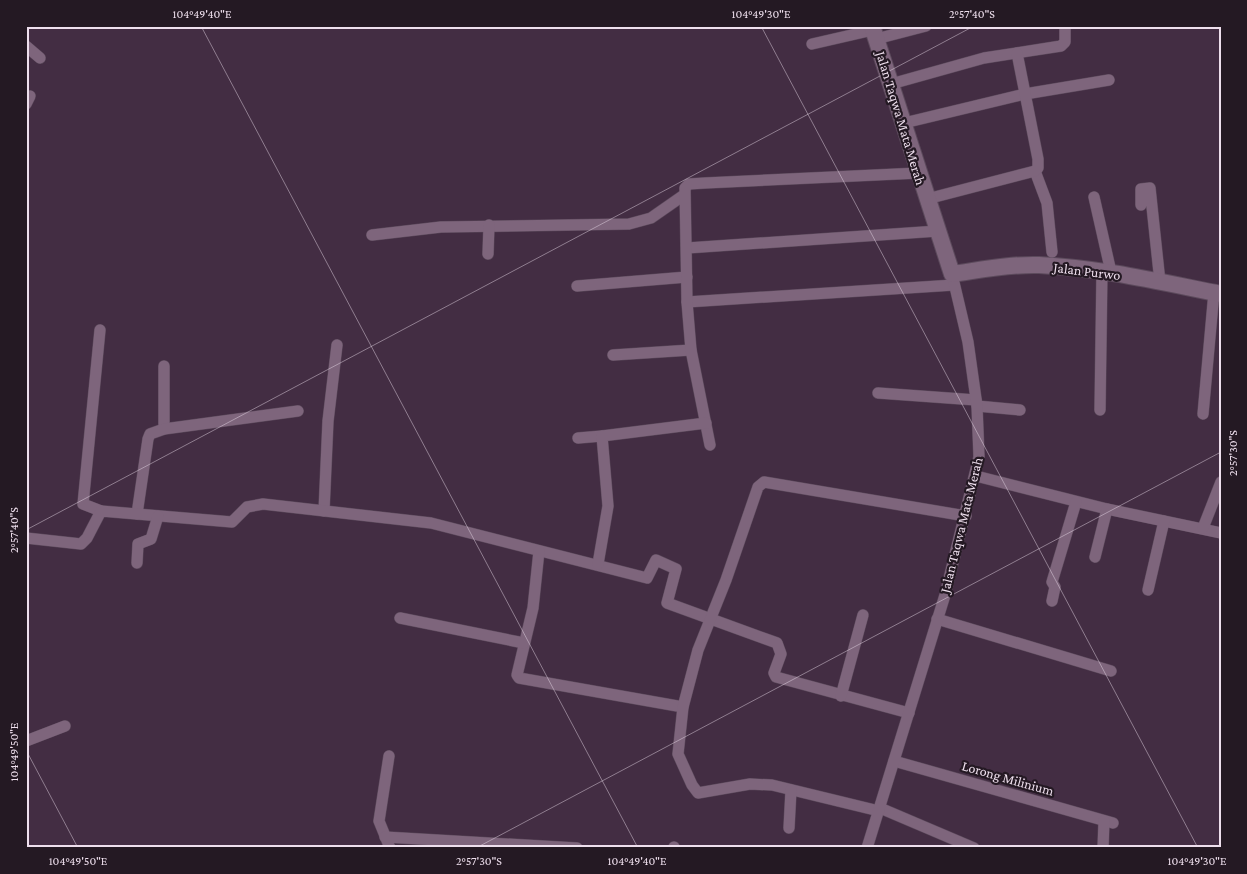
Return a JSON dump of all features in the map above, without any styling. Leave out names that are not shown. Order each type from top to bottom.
[{"type":"street","points":[[812,44],[874,32],[926,26]]},
{"type":"street","points":[[891,84],[984,58],[1062,46],[1065,42],[1065,26]]},
{"type":"street","name":"Jalan Taqwa Mata Merah","points":[[868,848],[966,516],[976,476],[980,446],[977,403],[968,342],[953,280],[874,32]]},
{"type":"street","points":[[26,46],[40,58]]},
{"type":"street","points":[[926,199],[1035,171],[1038,168],[1038,158],[1017,53]]},
{"type":"street","points":[[904,123],[1026,94],[1109,80]]},
{"type":"street","points":[[1035,171],[1047,203],[1052,252]]},
{"type":"street","points":[[710,445],[691,350],[687,302],[684,188],[689,184],[919,173]]},
{"type":"street","points":[[1141,205],[1141,189],[1151,189],[1160,282]]},
{"type":"street","points":[[372,235],[441,227],[630,224],[651,218],[684,195]]},
{"type":"street","points":[[1094,197],[1106,271],[1100,410]]},
{"type":"street","points":[[488,254],[489,225]]},
{"type":"street","points":[[687,248],[938,231]]},
{"type":"street","name":"Jalan Purwo","points":[[953,280],[1017,266],[1106,271],[1217,293]]},
{"type":"street","points":[[577,286],[687,277]]},
{"type":"street","points":[[687,302],[953,280]]},
{"type":"street","points":[[1203,414],[1217,293]]},
{"type":"street","points":[[100,330],[83,504],[101,511],[232,522],[248,507],[262,504],[431,523],[647,578],[656,560],[676,569],[667,603],[777,643],[781,654],[774,673],[776,677],[909,713]]},
{"type":"street","points":[[326,511],[328,421],[337,345]]},
{"type":"street","points":[[613,355],[691,350]]},
{"type":"street","points":[[164,366],[164,428]]},
{"type":"street","points":[[878,393],[977,403],[1020,410]]},
{"type":"street","points":[[137,514],[150,434],[164,428],[298,411]]},
{"type":"street","points":[[578,438],[706,423]]},
{"type":"street","points":[[598,564],[608,506],[602,436]]},
{"type":"street","points":[[976,476],[1076,502],[1221,533]]},
{"type":"street","points":[[966,516],[764,482],[758,487],[726,580],[698,650],[683,707],[678,754],[698,793],[750,784],[772,785],[879,809],[974,848]]},
{"type":"street","points":[[1203,528],[1221,482]]},
{"type":"street","points":[[1052,601],[1055,587],[1052,582],[1076,502]]},
{"type":"street","points":[[1095,557],[1107,509]]},
{"type":"street","points":[[26,538],[81,544],[87,538],[101,511]]},
{"type":"street","points":[[137,563],[138,544],[151,539],[158,516]]},
{"type":"street","points":[[1148,590],[1164,521]]},
{"type":"street","points":[[539,551],[533,608],[517,675],[519,678],[683,707]]},
{"type":"street","points":[[841,696],[862,615]]},
{"type":"street","points":[[400,618],[524,643]]},
{"type":"street","points":[[937,619],[1111,671]]},
{"type":"street","points":[[26,741],[65,726]]},
{"type":"street","points":[[388,756],[379,814],[379,821],[388,843],[576,848]]},
{"type":"street","name":"Lorong Milinium","points":[[894,761],[1109,822],[1102,848]]},
{"type":"street","points":[[789,828],[791,790]]}]
